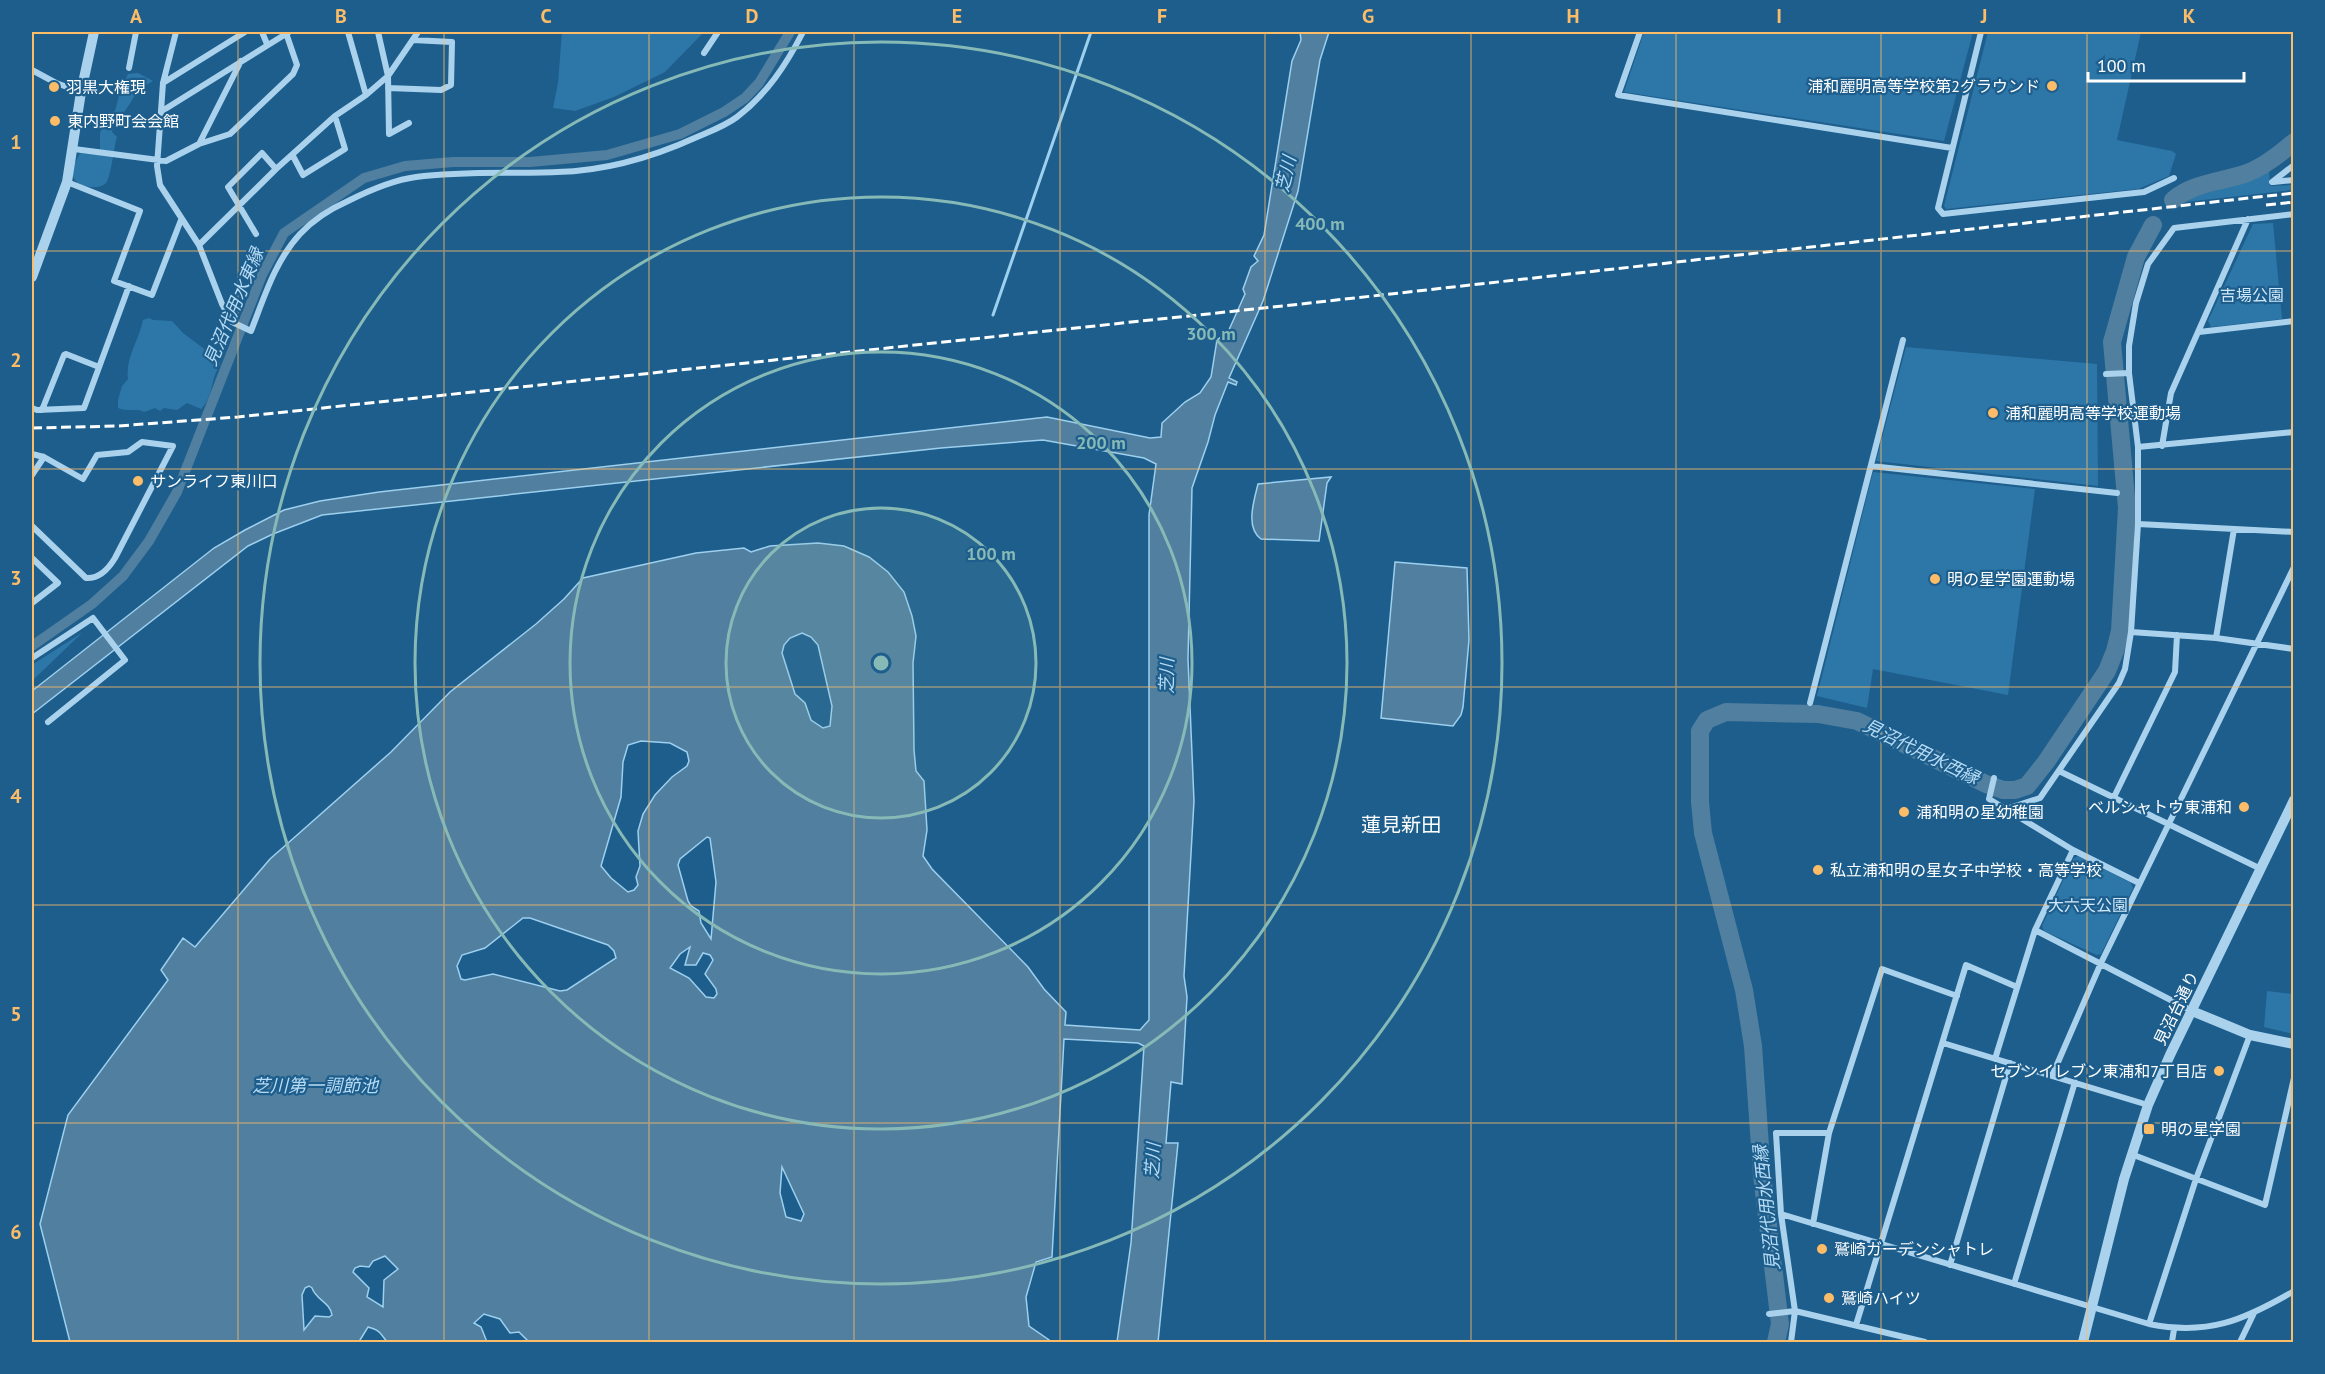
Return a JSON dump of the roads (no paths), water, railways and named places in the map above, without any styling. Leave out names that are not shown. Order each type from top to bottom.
[{"type":"street","points":[[32,277],[67,182],[74,149],[81,92],[94,32]]},
{"type":"street","points":[[129,68],[136,32]]},
{"type":"street","points":[[176,32],[163,83],[157,165],[160,185],[199,245],[222,304],[235,325],[251,331],[278,264],[300,234],[328,210],[367,191],[414,177],[473,173],[560,172],[619,165],[674,148],[723,126],[747,109],[770,86],[785,66],[803,32]]},
{"type":"street","points":[[163,83],[244,32]]},
{"type":"street","points":[[262,32],[267,44]]},
{"type":"street","points":[[74,149],[166,161],[199,144],[230,134],[293,74],[297,65],[287,32],[162,111]]},
{"type":"street","points":[[348,32],[366,95]]},
{"type":"street","points":[[378,32],[388,76],[389,134],[409,123]]},
{"type":"street","points":[[199,245],[276,169],[335,116],[366,95],[388,76],[418,32]]},
{"type":"street","points":[[704,53],[718,32]]},
{"type":"street","points":[[1640,32],[1618,95],[1952,148]]},
{"type":"street","points":[[1982,32],[1938,208],[1943,214],[2144,192],[2174,178]]},
{"type":"street","points":[[388,88],[441,90],[451,85],[452,42],[413,40]]},
{"type":"street","points":[[199,144],[242,60]]},
{"type":"street","points":[[32,70],[56,83],[81,92]]},
{"type":"street","points":[[293,156],[303,175],[345,149],[335,116]]},
{"type":"street","points":[[256,234],[228,187],[262,153],[276,169]]},
{"type":"street","points":[[2294,165],[2272,182],[2294,180]]},
{"type":"street","points":[[67,182],[140,211],[114,281],[152,295],[181,220]]},
{"type":"street","points":[[2006,809],[2040,798],[2119,683],[2125,669],[2132,632],[2138,524],[2138,447],[2129,373],[2129,346],[2136,303],[2148,264],[2174,228],[2294,214]]},
{"type":"street","points":[[2162,446],[2171,393],[2248,219]]},
{"type":"street","points":[[32,408],[42,410],[84,408],[129,286]]},
{"type":"street","points":[[2199,333],[2294,321]]},
{"type":"street","points":[[1810,703],[1903,340]]},
{"type":"street","points":[[42,410],[64,355],[99,367]]},
{"type":"street","points":[[2106,374],[2129,373]]},
{"type":"street","points":[[2138,447],[2294,432]]},
{"type":"street","points":[[32,454],[44,457],[83,479],[97,455],[128,452],[141,442],[173,446],[111,565],[97,577],[86,578],[32,526]]},
{"type":"street","points":[[32,475],[44,457]]},
{"type":"street","points":[[1871,466],[2117,494]]},
{"type":"street","points":[[2138,524],[2294,532]]},
{"type":"street","points":[[2216,638],[2234,529]]},
{"type":"street","points":[[32,558],[58,583],[32,603]]},
{"type":"street","points":[[2052,1076],[2139,883],[2294,567]]},
{"type":"street","points":[[32,658],[93,618],[126,660],[48,722]]},
{"type":"street","points":[[2132,632],[2216,638],[2294,649]]},
{"type":"street","points":[[2114,797],[2175,672],[2177,635]]},
{"type":"street","points":[[2059,771],[2261,868]]},
{"type":"street","points":[[1994,778],[1989,799],[2073,850],[2139,883]]},
{"type":"street","name":"見沼台通り","points":[[2084,1342],[2131,1154],[2148,1105],[2293,801]]},
{"type":"street","points":[[1995,1059],[2035,930],[2073,850]]},
{"type":"street","points":[[2035,930],[2192,1011],[2250,1035],[2294,1044]]},
{"type":"street","points":[[1856,1325],[1966,965],[2018,987]]},
{"type":"street","points":[[1813,1224],[1829,1133],[1881,969],[1957,996]]},
{"type":"street","points":[[2150,1324],[2196,1179],[2250,1035]]},
{"type":"street","points":[[1943,1043],[2148,1105]]},
{"type":"street","points":[[1950,1265],[2010,1063]]},
{"type":"street","points":[[2131,1154],[2265,1205],[2294,1078]]},
{"type":"street","points":[[2014,1284],[2075,1082]]},
{"type":"street","points":[[1791,1342],[1795,1311],[1781,1214],[1776,1133],[1829,1133]]},
{"type":"street","points":[[1781,1214],[2150,1324],[2174,1329],[2208,1328],[2227,1324],[2254,1313],[2294,1291]]},
{"type":"street","points":[[1769,1314],[1795,1311],[1921,1342]]},
{"type":"street","points":[[2240,1342],[2254,1313]]},
{"type":"street","points":[[2172,1342],[2174,1329]]},
{"type":"water","name":"芝川第一調節池","points":[[1300,32],[1329,32],[1320,60],[1298,191],[1263,301],[1229,378],[1237,382],[1236,385],[1228,382],[1192,488],[1188,659],[1194,801],[1184,976],[1187,997],[1182,1084],[1171,1082],[1166,1143],[1178,1143],[1158,1342],[1117,1342],[1131,1243],[1144,1046],[1138,1043],[1064,1039],[1052,1257],[1036,1262],[1026,1297],[1029,1326],[1052,1342],[529,1342],[519,1332],[510,1333],[500,1319],[484,1314],[474,1323],[481,1327],[487,1342],[387,1342],[378,1331],[368,1327],[360,1340],[362,1342],[70,1342],[40,1224],[68,1115],[168,980],[161,970],[183,938],[195,947],[270,859],[391,752],[450,692],[536,624],[583,578],[696,553],[744,548],[751,552],[770,546],[818,543],[844,546],[869,557],[888,572],[904,592],[916,636],[913,663],[914,750],[916,771],[924,781],[927,830],[923,856],[932,869],[1028,967],[1044,989],[1066,1012],[1065,1025],[1140,1030],[1149,1020],[1149,515],[1156,464],[1144,458],[1043,440],[941,448],[322,515],[248,546],[32,714],[32,691],[214,548],[284,510],[320,501],[379,492],[1047,417],[1150,438],[1161,437],[1162,423],[1185,402],[1200,393],[1211,377],[1217,340],[1228,332],[1245,294],[1243,289],[1251,267],[1258,261],[1254,256],[1264,235],[1292,61],[1301,40]],"holes":[[[802,633],[811,637],[818,645],[832,706],[830,726],[823,728],[811,720],[805,703],[795,694],[782,653],[784,645],[790,638]],[[641,741],[670,743],[687,752],[689,761],[687,766],[672,777],[655,795],[643,814],[638,831],[640,866],[636,877],[638,885],[634,890],[628,892],[601,866],[621,797],[623,762],[628,745]],[[707,837],[710,838],[716,882],[711,939],[701,923],[699,911],[688,901],[678,865],[680,859]],[[523,918],[530,918],[608,945],[614,951],[616,958],[567,990],[560,991],[493,974],[461,979],[457,966],[462,955],[485,948]],[[690,947],[685,965],[696,965],[703,953],[710,955],[713,960],[705,974],[717,994],[714,998],[706,997],[689,978],[670,968],[680,954]],[[782,1167],[804,1214],[801,1221],[786,1217],[780,1193]],[[385,1256],[398,1269],[384,1280],[383,1307],[367,1297],[369,1288],[353,1272],[360,1266],[369,1267],[373,1261]],[[309,1286],[329,1307],[332,1315],[329,1317],[315,1316],[304,1330],[302,1295],[305,1288]]]},
{"type":"water","points":[[1331,477],[1327,483],[1319,541],[1261,539],[1256,534],[1253,528],[1252,513],[1258,484]]},
{"type":"water","points":[[1395,562],[1467,568],[1469,640],[1463,707],[1461,715],[1453,726],[1381,718]]},
{"type":"waterway","name":"見沼代用水東縁","points":[[32,646],[92,604],[123,576],[149,541],[177,492],[262,275],[284,233],[364,178],[405,166],[453,162],[530,162],[607,155],[680,134],[724,112],[745,98],[759,83],[790,32]]},
{"type":"waterway","points":[[993,315],[1091,32]]},
{"type":"waterway","name":"見沼代用水西縁","points":[[2173,200],[2190,189],[2253,170],[2272,160],[2294,142]]},
{"type":"waterway","name":"見沼代用水西縁","points":[[1776,1342],[1780,1324],[1762,1175],[1753,1046],[1744,990],[1703,833],[1700,802],[1700,731],[1707,720],[1726,712],[1818,714],[1857,721],[1986,784],[2003,790],[2015,790],[2027,786],[2046,762],[2107,671],[2120,631],[2127,508],[2112,342],[2136,257],[2153,225]]},
{"type":"railway","points":[[32,428],[118,426],[238,417],[1292,305],[2294,193]]},
{"type":"railway","points":[[2266,205],[2294,202]]},
{"type":"place","name":"浦和麗明高等学校第2グラウンド","points":[[2052,86]]},
{"type":"place","name":"羽黒大権現","points":[[54,87]]},
{"type":"place","name":"東内野町会会館","points":[[55,121]]},
{"type":"place","name":"浦和麗明高等学校運動場","points":[[1993,413]]},
{"type":"place","name":"サンライフ東川口","points":[[138,481]]},
{"type":"place","name":"明の星学園運動場","points":[[1935,579]]},
{"type":"place","name":"ベルシャトウ東浦和","points":[[2244,807]]},
{"type":"place","name":"浦和明の星幼稚園","points":[[1904,812]]},
{"type":"place","name":"私立浦和明の星女子中学校・高等学校","points":[[1818,870]]},
{"type":"place","name":"セブンイレブン東浦和7丁目店","points":[[2219,1071]]},
{"type":"place","name":"明の星学園","points":[[2149,1129]]},
{"type":"place","name":"鷲崎ガーデンシャトレ","points":[[1822,1249]]},
{"type":"place","name":"鷲崎ハイツ","points":[[1829,1298]]},
{"type":"district","name":"蓮見新田","points":[[1401,825]]},
{"type":"water label","name":"芝川","points":[[1286,174]]},
{"type":"water label","name":"芝川","points":[[1167,676]]},
{"type":"water label","name":"芝川","points":[[1153,1161]]},
{"type":"park label","name":"吉場公園","points":[[2252,295]]},
{"type":"park label","name":"大六天公園","points":[[2088,905]]}]
